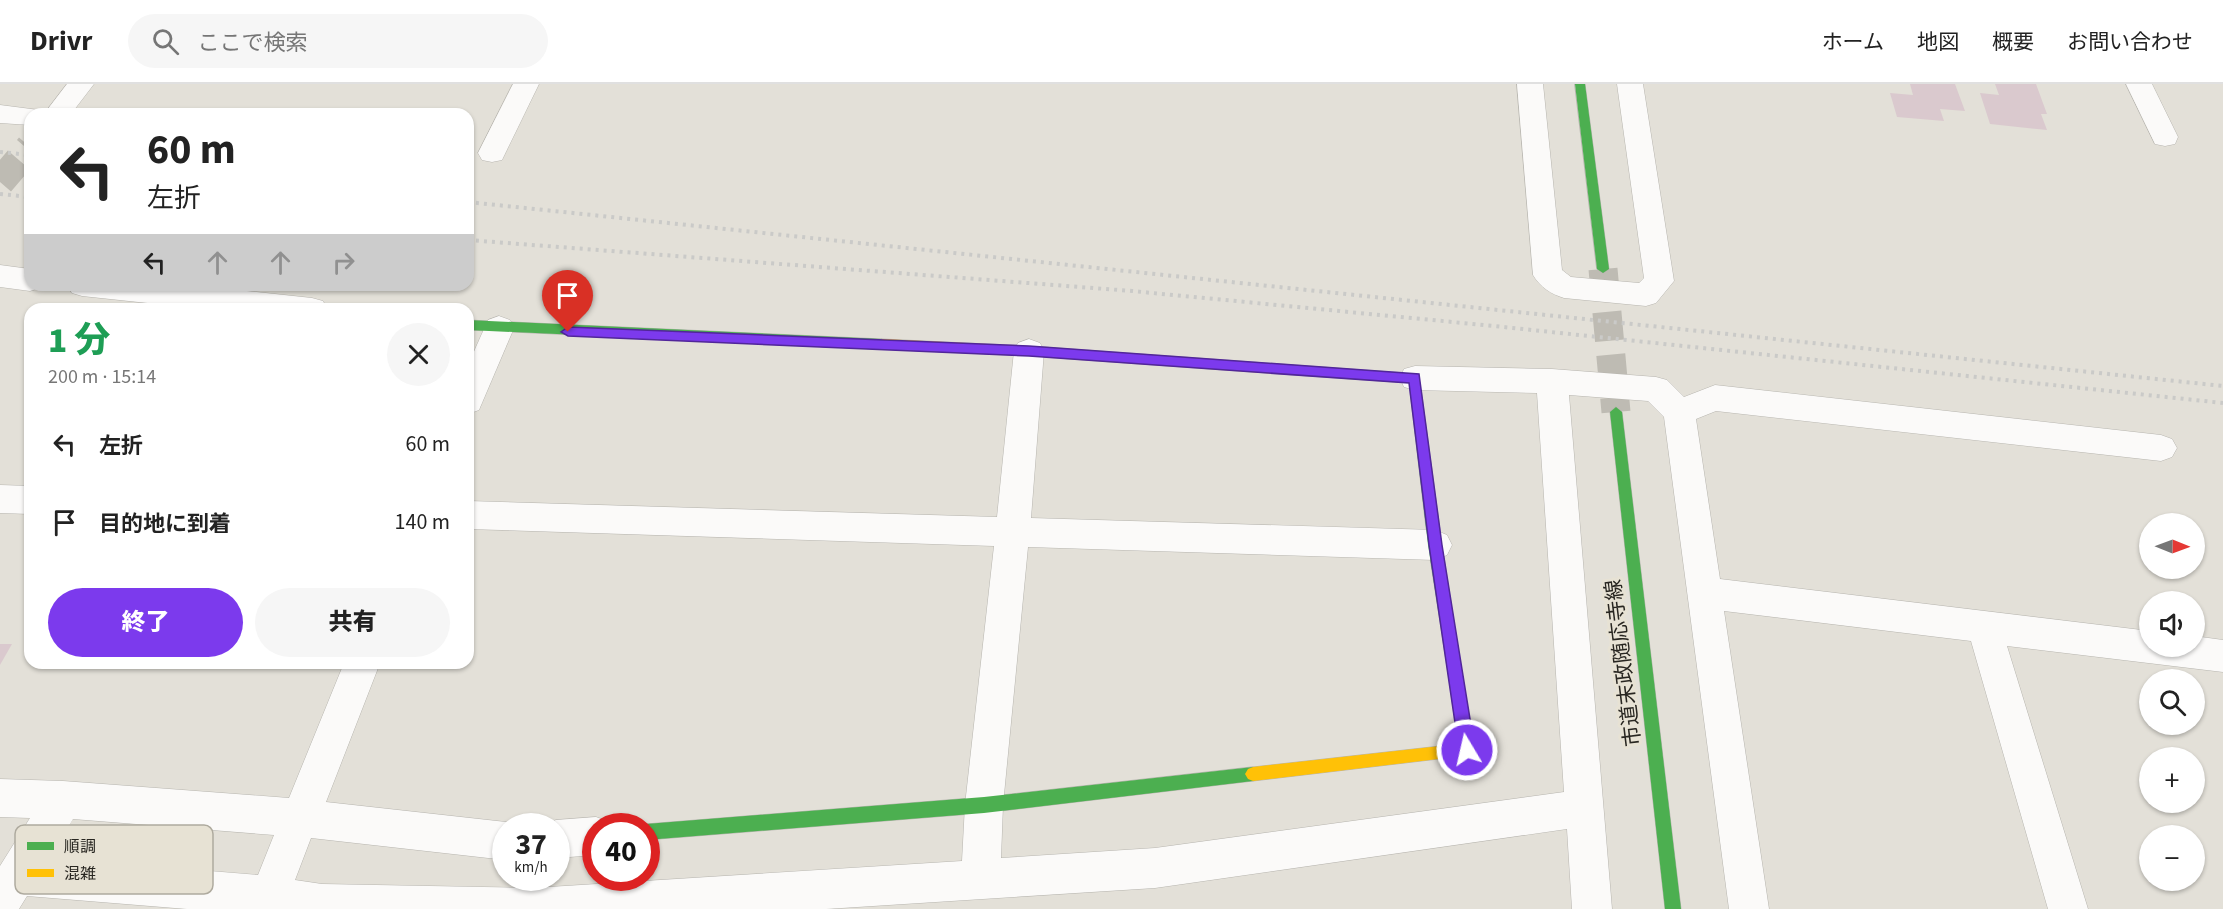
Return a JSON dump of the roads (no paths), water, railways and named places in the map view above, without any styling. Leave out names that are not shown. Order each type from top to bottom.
[{"type":"street","points":[[62,108],[81,84]]},
{"type":"street","points":[[492,153],[526,84]]},
{"type":"street","points":[[1530,84],[1548,275],[1564,287],[1646,295],[1659,281],[1630,84]]},
{"type":"street","points":[[1580,84],[1603,269]]},
{"type":"street","points":[[2139,84],[2165,137]]},
{"type":"street","points":[[0,114],[24,116]]},
{"type":"street","points":[[0,276],[24,279]]},
{"type":"street","points":[[140,291],[254,303]]},
{"type":"street","points":[[474,326],[1029,351],[1415,378],[1552,381],[1656,389],[1679,412],[1749,909]]},
{"type":"street","points":[[474,386],[498,328]]},
{"type":"street","points":[[981,879],[984,806],[1029,351]]},
{"type":"street","points":[[660,831],[984,806],[1467,750],[1436,545],[1415,378]]},
{"type":"street","points":[[1552,381],[1592,909]]},
{"type":"street","points":[[1679,412],[1715,398],[2161,448]]},
{"type":"street","name":"市道末政随応寺線","points":[[1616,412],[1673,909]]},
{"type":"street","points":[[0,499],[24,500]]},
{"type":"street","points":[[474,515],[1013,530],[1436,545]]},
{"type":"street","points":[[1705,593],[2223,656]]},
{"type":"street","points":[[1984,627],[2068,909]]},
{"type":"street","points":[[269,896],[360,669]]},
{"type":"street","points":[[0,798],[63,800],[302,818],[492,839]]},
{"type":"street","points":[[48,825],[63,800]]},
{"type":"street","points":[[195,894],[269,896],[322,904],[533,908],[1155,868],[1584,808]]},
{"type":"tunnel","points":[[0,182],[24,154]]},
{"type":"tunnel","points":[[1603,269],[1616,412]]},
{"type":"railway","points":[[0,152],[24,154]]},
{"type":"railway","points":[[0,194],[24,196]]},
{"type":"railway","points":[[474,203],[2223,386]]},
{"type":"railway","points":[[474,240],[1132,291],[1494,326],[2223,403]]}]
